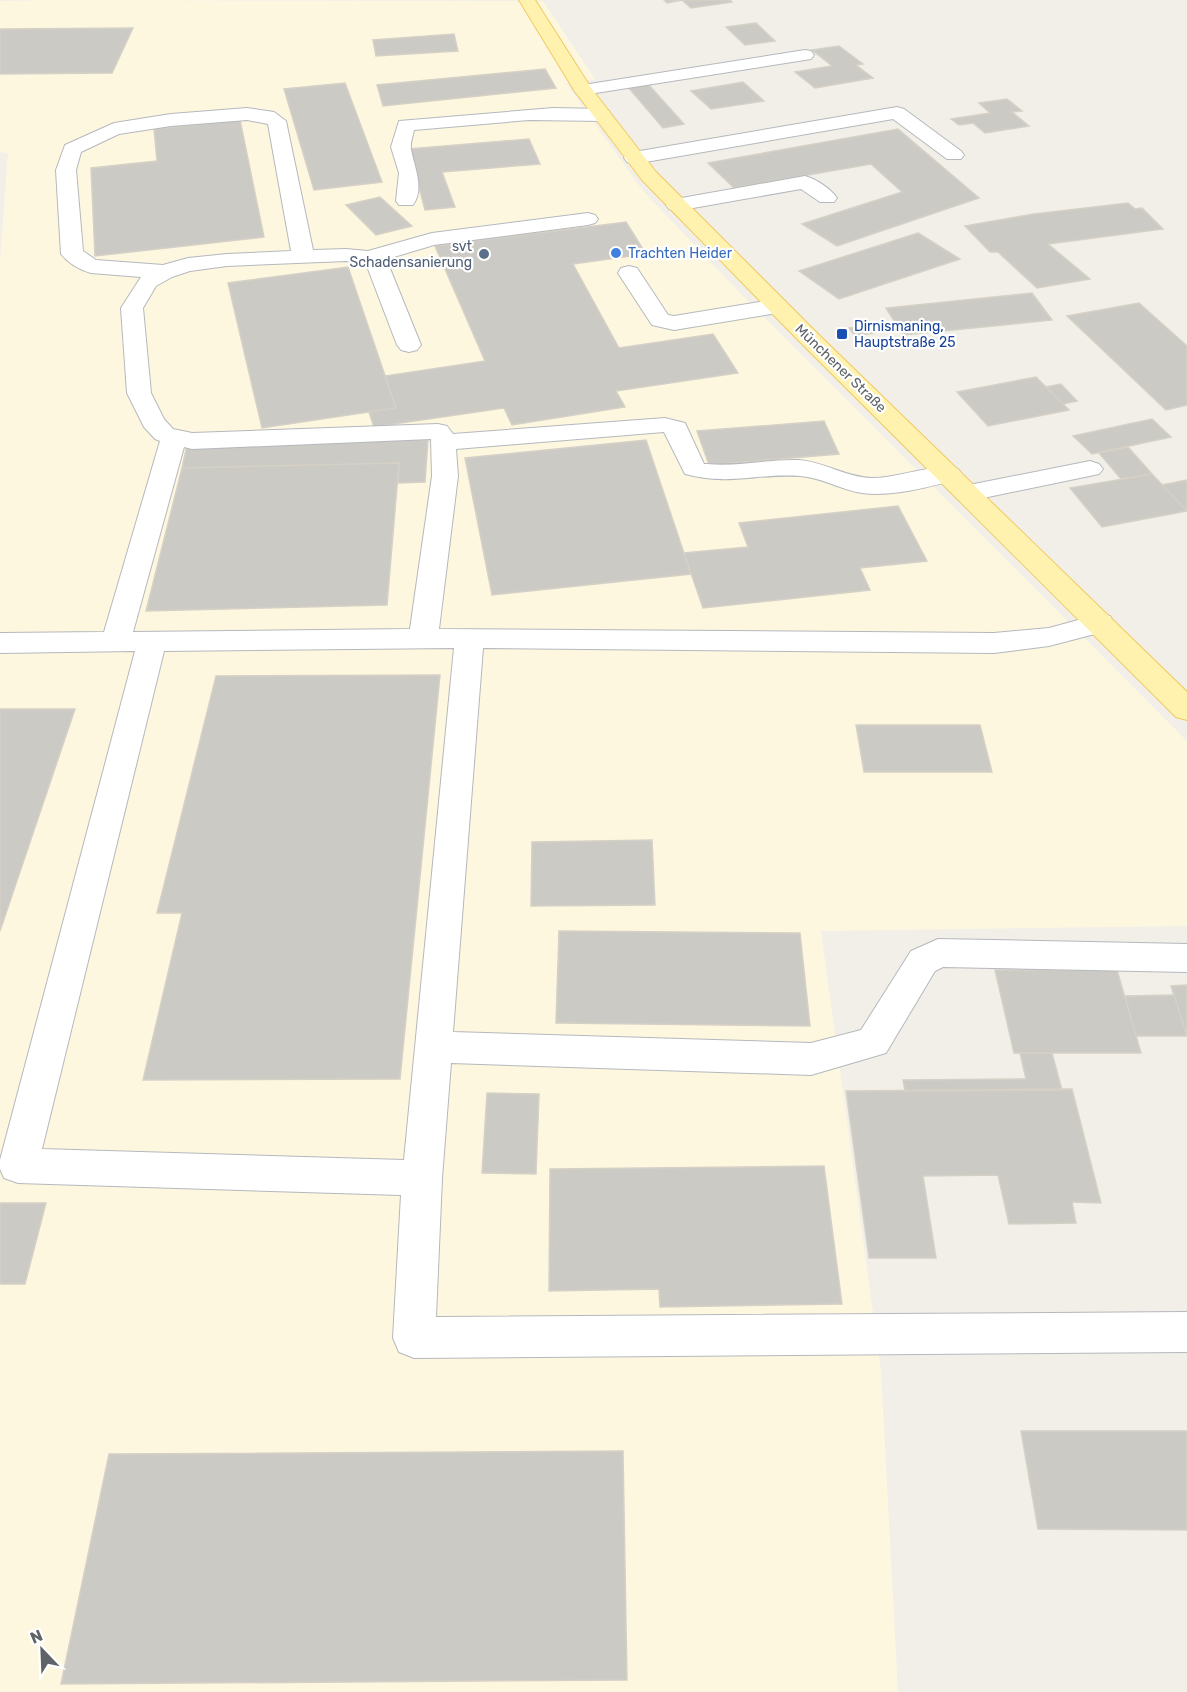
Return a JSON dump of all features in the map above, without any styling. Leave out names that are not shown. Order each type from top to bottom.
[{"type":"main road","name":"Münchener Straße","points":[[527,0],[583,90],[634,158],[675,205],[1187,710]]},
{"type":"street","points":[[583,90],[805,55]]},
{"type":"street","points":[[634,158],[897,113],[954,156]]},
{"type":"street","points":[[164,272],[91,267],[72,254],[63,148],[114,129],[171,120],[247,114],[267,116],[277,121],[303,255]]},
{"type":"street","points":[[406,201],[409,173],[401,147],[406,125],[543,114],[602,115]]},
{"type":"street","points":[[675,205],[805,182],[827,198]]},
{"type":"street","points":[[423,638],[445,476],[443,436],[438,431],[192,441],[164,434],[153,422],[139,393],[132,308],[148,282],[164,272],[188,265],[303,255],[346,255],[369,258],[432,239],[588,219]]},
{"type":"street","points":[[369,258],[378,266],[409,345]]},
{"type":"street","points":[[629,273],[660,320],[674,323],[777,306]]},
{"type":"street","points":[[444,442],[665,425],[676,429],[694,468],[709,474],[800,468],[821,471],[863,486],[920,480],[949,474]]},
{"type":"street","points":[[116,642],[174,437]]},
{"type":"street","points":[[969,493],[1090,469]]},
{"type":"street","points":[[0,643],[423,638],[994,643],[1049,637],[1100,622]]},
{"type":"street","points":[[469,638],[422,1178],[414,1338],[1187,1332]]},
{"type":"street","points":[[152,641],[18,1166],[422,1178]]},
{"type":"street","points":[[433,1047],[811,1059],[873,1042],[922,961],[938,954],[1187,958]]},
{"type":"shaded area","points":[[0,1],[543,1],[595,79],[566,83],[643,191],[742,295],[1187,741],[1187,926],[821,931],[881,1372],[898,1692],[0,1692],[0,261],[8,153],[0,152]]},
{"type":"building","points":[[664,0],[682,0],[667,3]]},
{"type":"building","points":[[682,0],[730,0],[732,2],[691,8]]},
{"type":"building","points":[[756,23],[775,41],[745,45],[726,27]]},
{"type":"building","points":[[133,28],[112,73],[0,74],[0,29]]},
{"type":"building","points":[[454,34],[458,51],[376,56],[373,40]]},
{"type":"building","points":[[839,46],[863,64],[856,65],[873,78],[815,88],[795,72],[832,66],[812,50]]},
{"type":"building","points":[[545,69],[556,88],[383,106],[377,85]]},
{"type":"building","points":[[743,82],[764,101],[711,109],[691,91]]},
{"type":"building","points":[[345,83],[382,182],[314,190],[284,89]]},
{"type":"building","points":[[648,84],[684,124],[663,128],[628,87]]},
{"type":"building","points":[[1007,99],[1022,111],[1012,112],[1029,126],[985,133],[973,123],[959,125],[951,119],[990,113],[979,103]]},
{"type":"building","points":[[240,120],[264,237],[95,256],[91,168],[157,161],[154,129]]},
{"type":"building","points":[[898,129],[979,198],[837,246],[802,224],[902,192],[871,164],[734,188],[708,163]]},
{"type":"building","points":[[529,139],[540,164],[442,172],[455,207],[425,210],[409,149]]},
{"type":"building","points":[[380,197],[412,226],[376,235],[346,205]]},
{"type":"building","points":[[1128,203],[1135,209],[1142,208],[1163,229],[1048,244],[1090,279],[1037,288],[998,252],[990,252],[965,226],[1034,214]]},
{"type":"building","points":[[626,222],[646,254],[573,264],[619,348],[713,334],[738,373],[616,391],[625,407],[512,425],[504,408],[374,427],[369,412],[396,408],[385,376],[485,361],[435,246]]},
{"type":"building","points":[[918,233],[960,259],[839,299],[799,271]]},
{"type":"building","points":[[348,267],[396,408],[262,428],[228,283]]},
{"type":"building","points":[[1032,293],[1052,320],[903,335],[886,308]]},
{"type":"building","points":[[1139,303],[1187,346],[1187,405],[1166,410],[1067,316]]},
{"type":"building","points":[[867,325],[874,333],[855,336],[849,328]]},
{"type":"building","points":[[1036,377],[1069,410],[988,426],[957,392]]},
{"type":"building","points":[[1061,384],[1077,401],[1063,404],[1046,387]]},
{"type":"building","points":[[1152,419],[1171,437],[1092,454],[1073,436]]},
{"type":"building","points":[[824,421],[839,454],[709,465],[697,431]]},
{"type":"building","points":[[428,440],[425,482],[398,483],[399,463],[182,468],[187,445]]},
{"type":"building","points":[[646,440],[691,574],[492,595],[465,458]]},
{"type":"building","points":[[1128,447],[1152,474],[1121,479],[1099,453]]},
{"type":"building","points":[[399,463],[387,605],[146,611],[182,468]]},
{"type":"building","points":[[1152,474],[1187,511],[1102,527],[1070,488]]},
{"type":"building","points":[[1187,480],[1187,511],[1162,485]]},
{"type":"building","points":[[898,506],[927,561],[860,568],[870,590],[703,608],[684,553],[748,547],[739,523]]},
{"type":"building","points":[[440,675],[400,1079],[143,1080],[182,913],[157,913],[216,676]]},
{"type":"building","points":[[0,709],[75,709],[0,931]]},
{"type":"building","points":[[856,725],[980,725],[992,772],[864,772]]},
{"type":"building","points":[[652,840],[655,905],[531,906],[532,842]]},
{"type":"building","points":[[559,931],[800,933],[810,1026],[556,1023]]},
{"type":"building","points":[[995,970],[1117,970],[1141,1053],[1014,1053]]},
{"type":"building","points":[[1187,985],[1187,1035],[1171,986]]},
{"type":"building","points":[[1174,995],[1187,1036],[1136,1036],[1125,996]]},
{"type":"building","points":[[1020,1053],[1052,1053],[1062,1090],[905,1091],[903,1080],[1026,1079]]},
{"type":"building","points":[[1072,1089],[1101,1203],[1072,1202],[1076,1223],[1009,1224],[998,1175],[923,1176],[936,1258],[869,1258],[846,1091]]},
{"type":"building","points":[[487,1093],[539,1094],[536,1174],[482,1173]]},
{"type":"building","points":[[824,1166],[842,1304],[660,1307],[659,1289],[549,1291],[550,1169]]},
{"type":"building","points":[[0,1203],[46,1203],[25,1284],[0,1284]]},
{"type":"building","points":[[1021,1431],[1187,1431],[1187,1530],[1038,1529]]},
{"type":"building","points":[[623,1451],[627,1680],[61,1684],[109,1454]]},
{"type":"place","name":"Trachten Heider","points":[[616,253]]},
{"type":"place","name":"svt Schadensanierung","points":[[484,254]]},
{"type":"place","name":"Dirnismaning, Hauptstraße 25","points":[[842,334]]}]
